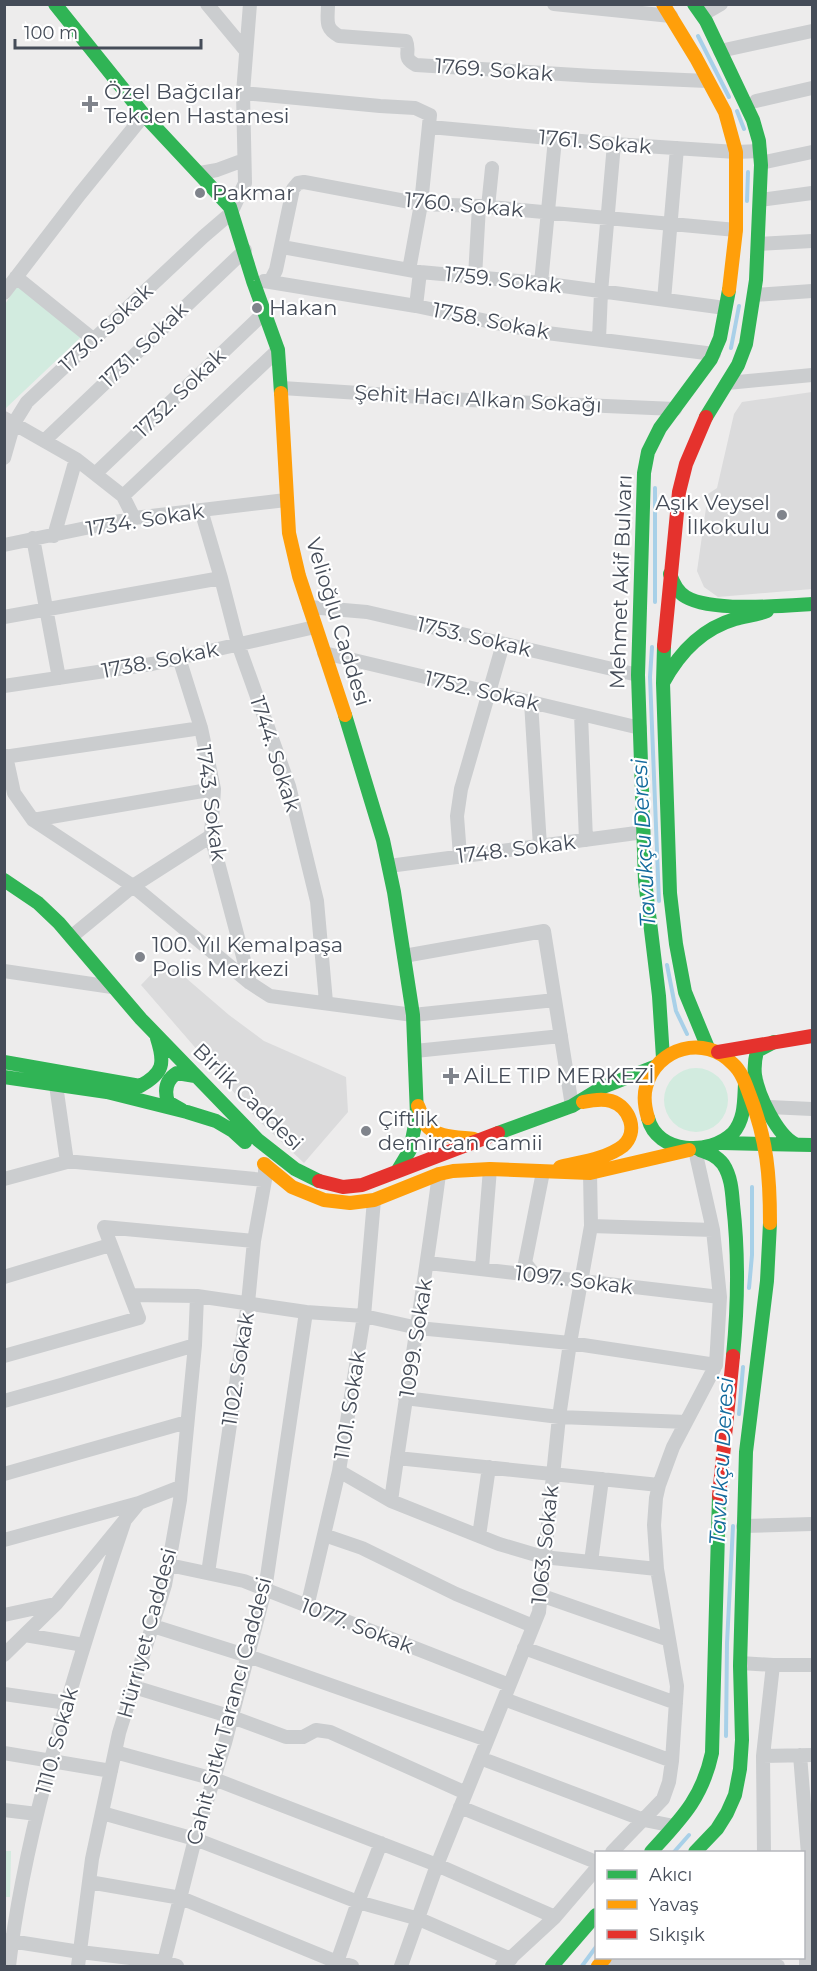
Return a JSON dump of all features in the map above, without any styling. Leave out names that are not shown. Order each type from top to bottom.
[{"type":"main road","name":"Velioğlu Caddesi","points":[[55,4],[144,115],[230,207],[278,350],[289,533],[299,576],[343,708],[383,840],[413,1015],[418,1106],[410,1150],[398,1170]]},
{"type":"main road","name":"Mehmet Akif Bulvarı","points":[[658,1063],[658,996],[645,881],[638,675],[644,478],[648,452],[660,428],[714,354],[720,338],[731,277],[736,230],[736,152],[725,112],[667,10]]},
{"type":"main road","points":[[695,1851],[720,1826],[732,1805],[741,1757],[740,1663],[747,1441],[767,1282],[770,1218],[765,1143],[739,1071],[730,1060],[713,1050],[685,992],[670,893],[663,683],[670,574],[679,492],[694,441],[710,408],[742,356],[754,295],[760,200],[760,157],[753,120],[698,10]]},
{"type":"main road","points":[[666,421],[663,430],[672,444],[684,448],[694,441]]},
{"type":"main road","points":[[644,478],[654,469],[667,472],[677,481],[679,492]]},
{"type":"main road","points":[[670,574],[677,590],[689,598],[707,603],[776,607],[813,604]]},
{"type":"main road","points":[[663,683],[681,653],[696,639],[713,628],[735,619],[761,614],[776,607]]},
{"type":"main road","name":"Birlik Caddesi","points":[[4,880],[38,903],[71,937],[156,1035],[259,1142],[292,1169],[325,1184],[351,1188],[379,1180],[398,1170],[478,1139],[572,1106],[603,1087],[658,1063]]},
{"type":"main road","points":[[4,1062],[140,1086],[154,1080],[161,1068],[163,1055],[156,1035]]},
{"type":"main road","points":[[652,1851],[686,1814],[702,1789],[709,1772],[712,1753],[714,1626],[722,1457],[739,1272],[739,1238],[728,1173],[721,1161],[714,1154],[672,1145],[658,1135],[648,1121],[644,1104],[645,1086],[658,1063],[673,1052],[688,1047],[713,1050],[813,1036]]},
{"type":"main road","points":[[774,1042],[757,1051],[754,1058],[754,1072],[758,1087],[782,1133],[787,1140],[795,1144]]},
{"type":"main road","points":[[187,1112],[168,1102],[165,1093],[167,1083],[177,1073],[195,1076]]},
{"type":"main road","name":"Birlik Caddesi","points":[[4,1077],[107,1092],[216,1121],[233,1131],[265,1164],[292,1187],[324,1200],[350,1203],[374,1200],[439,1174],[453,1171],[490,1169],[590,1173],[695,1150]]},
{"type":"main road","points":[[722,1143],[739,1127],[745,1113],[747,1099],[745,1084]]},
{"type":"main road","points":[[543,1172],[610,1152],[624,1145],[631,1136],[632,1124],[629,1114],[616,1102],[590,1100],[572,1106]]},
{"type":"main road","points":[[418,1106],[428,1126],[434,1131],[451,1136],[478,1139]]},
{"type":"main road","points":[[695,1150],[722,1143],[813,1145]]},
{"type":"main road","points":[[552,1966],[595,1917]]},
{"type":"street","points":[[207,4],[246,51]]},
{"type":"street","points":[[231,213],[245,183],[243,93],[250,4]]},
{"type":"street","name":"1769. Sokak","points":[[328,4],[328,26],[331,32],[339,36],[406,40],[408,43],[407,57],[416,65],[707,81]]},
{"type":"street","points":[[554,4],[667,10]]},
{"type":"street","points":[[698,10],[721,4]]},
{"type":"street","points":[[720,51],[813,31]]},
{"type":"street","points":[[756,100],[813,88]]},
{"type":"street","points":[[243,93],[415,108],[430,115],[415,271],[416,306]]},
{"type":"street","points":[[4,293],[144,115]]},
{"type":"street","name":"1761. Sokak","points":[[430,127],[614,144],[736,152],[760,157],[813,152]]},
{"type":"street","points":[[541,283],[555,139]]},
{"type":"street","points":[[599,339],[614,144]]},
{"type":"street","points":[[664,300],[677,148]]},
{"type":"street","points":[[200,173],[217,170],[244,160]]},
{"type":"street","points":[[475,276],[483,207],[492,168]]},
{"type":"street","name":"1760. Sokak","points":[[270,282],[282,247],[291,197],[298,183],[304,182],[421,204],[483,207],[736,230]]},
{"type":"street","points":[[760,200],[813,193]]},
{"type":"street","name":"1730. Sokak","points":[[4,458],[9,421],[231,213]]},
{"type":"street","points":[[758,244],[813,241]]},
{"type":"street","name":"1759. Sokak","points":[[282,247],[415,271],[541,283],[725,308]]},
{"type":"street","name":"1731. Sokak","points":[[44,441],[244,250]]},
{"type":"street","points":[[16,277],[94,340]]},
{"type":"street","name":"1758. Sokak","points":[[253,281],[416,306],[539,332],[714,354]]},
{"type":"street","points":[[754,295],[813,291]]},
{"type":"street","name":"1732. Sokak","points":[[95,474],[265,312]]},
{"type":"street","points":[[123,496],[278,350]]},
{"type":"street","points":[[727,383],[813,375]]},
{"type":"street","name":"Şehit Hacı Alkan Sokağı","points":[[282,388],[468,400],[675,409]]},
{"type":"street","points":[[9,421],[76,459],[123,496],[134,518]]},
{"type":"street","points":[[54,536],[76,459]]},
{"type":"street","name":"1734. Sokak","points":[[4,545],[134,518],[286,500]]},
{"type":"street","name":"1744. Sokak","points":[[201,510],[222,578],[238,644],[292,798],[317,901],[326,1002]]},
{"type":"street","points":[[33,538],[59,678]]},
{"type":"street","points":[[4,617],[222,578]]},
{"type":"street","name":"1753. Sokak","points":[[309,607],[367,612],[638,675]]},
{"type":"street","name":"1738. Sokak","points":[[4,686],[152,664],[315,627]]},
{"type":"street","points":[[460,856],[457,816],[462,789],[503,644]]},
{"type":"street","name":"1752. Sokak","points":[[324,653],[640,728]]},
{"type":"street","name":"1743. Sokak","points":[[179,658],[201,728],[214,789],[211,836],[250,983]]},
{"type":"street","points":[[531,702],[540,846]]},
{"type":"street","points":[[581,714],[586,840]]},
{"type":"street","points":[[201,728],[5,757],[14,793],[33,820],[134,886],[250,983],[270,996],[413,1015],[555,1000]]},
{"type":"street","points":[[33,820],[214,789]]},
{"type":"street","name":"1748. Sokak","points":[[389,866],[644,832]]},
{"type":"street","points":[[71,937],[134,886],[211,836]]},
{"type":"street","points":[[404,956],[544,931],[572,1106]]},
{"type":"street","points":[[4,971],[112,987]]},
{"type":"street","points":[[415,1051],[561,1036]]},
{"type":"street","points":[[56,1085],[67,1162]]},
{"type":"street","points":[[769,1107],[813,1110]]},
{"type":"street","points":[[613,1851],[663,1799],[669,1782],[672,1761],[677,1686],[657,1569],[654,1525],[658,1485],[673,1447],[716,1365],[720,1297],[713,1230],[695,1150]]},
{"type":"street","points":[[4,1179],[67,1162],[265,1180]]},
{"type":"street","name":"1102. Sokak","points":[[208,1574],[249,1303],[254,1241],[265,1180],[265,1164]]},
{"type":"street","points":[[482,1268],[490,1169]]},
{"type":"street","points":[[534,1274],[525,1263],[543,1172]]},
{"type":"street","name":"1063. Sokak","points":[[401,1966],[437,1865],[539,1612],[559,1417],[591,1226],[590,1173]]},
{"type":"street","name":"1099. Sokak","points":[[392,1501],[439,1174]]},
{"type":"street","name":"1101. Sokak","points":[[307,1607],[339,1471],[364,1316],[374,1200]]},
{"type":"street","points":[[591,1226],[713,1230]]},
{"type":"street","points":[[4,1356],[139,1318],[104,1227],[254,1241]]},
{"type":"street","points":[[4,1277],[110,1245]]},
{"type":"street","name":"1097. Sokak","points":[[428,1263],[720,1297]]},
{"type":"street","points":[[130,1294],[197,1296],[306,1312],[364,1316],[418,1328],[570,1343],[716,1365]]},
{"type":"street","name":"Hürriyet Caddesi","points":[[79,1959],[92,1859],[115,1752],[165,1585],[180,1500],[195,1345],[197,1296]]},
{"type":"street","name":"Cahit Sıtkı Tarancı Caddesi","points":[[168,1965],[195,1839],[232,1717],[265,1590],[306,1312]]},
{"type":"street","points":[[4,1401],[195,1345]]},
{"type":"street","points":[[405,1398],[559,1417],[686,1422]]},
{"type":"street","points":[[4,1474],[187,1422]]},
{"type":"street","points":[[397,1458],[658,1485]]},
{"type":"street","points":[[479,1536],[489,1467]]},
{"type":"street","points":[[339,1471],[392,1501],[499,1544],[543,1557],[657,1569]]},
{"type":"street","points":[[591,1562],[602,1479]]},
{"type":"street","points":[[4,1540],[139,1503],[180,1487]]},
{"type":"street","points":[[4,1655],[56,1604],[139,1503]]},
{"type":"street","name":"1110. Sokak","points":[[9,1966],[8,1940],[51,1760],[84,1645],[125,1520]]},
{"type":"street","points":[[743,1526],[813,1524]]},
{"type":"street","points":[[324,1535],[362,1548],[456,1594],[533,1626]]},
{"type":"street","name":"1077. Sokak","points":[[168,1565],[244,1581],[509,1685]]},
{"type":"street","points":[[540,1595],[669,1640]]},
{"type":"street","points":[[4,1615],[56,1604]]},
{"type":"street","points":[[153,1626],[248,1656],[487,1740]]},
{"type":"street","points":[[25,1635],[84,1645]]},
{"type":"street","points":[[524,1648],[676,1703]]},
{"type":"street","points":[[740,1663],[813,1665]]},
{"type":"street","points":[[764,1851],[763,1756],[773,1665]]},
{"type":"street","points":[[134,1687],[232,1717],[286,1737],[303,1737],[316,1730],[330,1732],[466,1793]]},
{"type":"street","points":[[4,1694],[67,1703]]},
{"type":"street","points":[[504,1699],[672,1761]]},
{"type":"street","points":[[115,1752],[214,1779],[437,1865],[555,1917]]},
{"type":"street","points":[[4,1753],[111,1772]]},
{"type":"street","points":[[763,1756],[806,1755],[808,1854],[806,1966]]},
{"type":"street","points":[[480,1758],[644,1821],[674,1826]]},
{"type":"street","points":[[460,1808],[595,1861]]},
{"type":"street","points":[[4,1810],[37,1814]]},
{"type":"street","points":[[102,1813],[195,1839],[358,1902],[419,1919],[506,1963],[555,1917],[595,1871]]},
{"type":"street","points":[[337,1962],[381,1843]]},
{"type":"street","points":[[89,1882],[181,1898],[337,1962],[352,1966]]},
{"type":"street","points":[[8,1940],[79,1959],[168,1965]]},
{"type":"street","points":[[613,1959],[636,1963],[778,1966]]},
{"type":"shaded area","points":[[812,392],[812,589],[718,597],[704,587],[697,571],[708,494],[717,488],[734,414],[742,402]]},
{"type":"shaded area","points":[[165,960],[229,1015],[264,1041],[346,1077],[348,1112],[304,1163],[257,1119],[141,985]]},
{"type":"green space","points":[[17,285],[81,337],[5,409],[4,306]]},
{"type":"green space","points":[[696,1068],[719,1077],[728,1100],[719,1123],[696,1132],[673,1123],[664,1100],[673,1077]]},
{"type":"green space","points":[[4,1851],[11,1851],[10,1897],[5,1897]]},
{"type":"waterway","name":"Tavukçu Deresi","points":[[698,36],[729,97]]},
{"type":"waterway","name":"Tavukçu Deresi","points":[[737,111],[744,129]]},
{"type":"waterway","name":"Tavukçu Deresi","points":[[747,201],[748,172]]},
{"type":"waterway","name":"Tavukçu Deresi","points":[[731,348],[739,306]]},
{"type":"waterway","name":"Tavukçu Deresi","points":[[655,488],[655,602]]},
{"type":"waterway","name":"Tavukçu Deresi","points":[[652,647],[650,677],[659,901]]},
{"type":"waterway","name":"Tavukçu Deresi","points":[[667,965],[676,1011],[687,1034]]},
{"type":"waterway","name":"Tavukçu Deresi","points":[[749,1288],[752,1255],[752,1187]]},
{"type":"waterway","name":"Tavukçu Deresi","points":[[739,1414],[743,1367]]},
{"type":"waterway","name":"Tavukçu Deresi","points":[[726,1736],[727,1643],[733,1526]]},
{"type":"waterway","name":"Tavukçu Deresi","points":[[675,1851],[689,1835]]},
{"type":"waterway","name":"Tavukçu Deresi","points":[[582,1966],[595,1948]]},
{"type":"traffic: fast","points":[[55,4],[144,115],[230,207],[278,350],[281,393]]},
{"type":"traffic: fast","points":[[694,4],[706,21],[753,120],[759,141],[761,165],[756,280],[746,344],[738,365],[706,417]]},
{"type":"traffic: fast","points":[[663,1058],[659,996],[645,881],[638,675],[644,473],[648,452],[660,428],[711,359],[720,338],[729,290]]},
{"type":"traffic: fast","points":[[670,574],[680,593],[698,602],[712,605],[747,607],[812,604]]},
{"type":"traffic: fast","points":[[663,683],[684,652],[701,636],[723,623],[767,611]]},
{"type":"traffic: fast","points":[[664,646],[663,683],[670,893],[685,992],[708,1048]]},
{"type":"traffic: fast","points":[[345,715],[383,840],[394,892],[413,1015],[417,1115],[410,1150],[398,1170]]},
{"type":"traffic: fast","points":[[4,880],[38,903],[59,923],[141,1019],[258,1140],[295,1169],[319,1181]]},
{"type":"traffic: fast","points":[[4,1062],[140,1086],[158,1072],[161,1054],[157,1038]]},
{"type":"traffic: fast","points":[[774,1042],[757,1051],[755,1075],[769,1114],[788,1139],[795,1144]]},
{"type":"traffic: fast","points":[[498,1133],[572,1106],[603,1087],[654,1067]]},
{"type":"traffic: fast","points":[[182,1110],[168,1102],[167,1086],[170,1079],[177,1073],[195,1076]]},
{"type":"traffic: fast","points":[[4,1077],[107,1092],[187,1112],[216,1121],[233,1131],[245,1142]]},
{"type":"traffic: fast","points":[[648,1118],[653,1130],[673,1145],[685,1148],[711,1145],[723,1140],[737,1128],[743,1110],[745,1084]]},
{"type":"traffic: fast","points":[[722,1143],[812,1145]]},
{"type":"traffic: fast","points":[[700,1150],[715,1157],[723,1164],[732,1189],[737,1280],[733,1356]]},
{"type":"traffic: fast","points":[[696,1851],[717,1829],[727,1813],[735,1795],[740,1769],[742,1740],[740,1666],[746,1452],[767,1281],[770,1223]]},
{"type":"traffic: fast","points":[[652,1851],[681,1818],[696,1796],[708,1769],[712,1753],[719,1496]]},
{"type":"traffic: fast","points":[[552,1966],[595,1916]]},
{"type":"traffic: slow","points":[[663,4],[725,112],[736,152],[736,230],[729,290]]},
{"type":"traffic: slow","points":[[281,393],[289,533],[299,576],[345,715]]},
{"type":"traffic: slow","points":[[648,1118],[645,1095],[651,1073],[671,1054],[683,1049],[709,1049],[722,1055],[733,1064],[745,1083],[764,1143],[770,1223]]},
{"type":"traffic: slow","points":[[560,1167],[609,1154],[623,1146],[631,1134],[630,1120],[618,1104],[604,1100],[583,1102]]},
{"type":"traffic: slow","points":[[418,1106],[430,1129],[448,1136],[474,1139]]},
{"type":"traffic: slow","points":[[264,1164],[292,1187],[324,1200],[350,1203],[374,1200],[439,1174],[453,1171],[490,1169],[590,1173],[689,1150]]},
{"type":"traffic: slow","points":[[598,1966],[604,1959]]},
{"type":"traffic: jam","points":[[664,646],[679,492],[686,464],[706,417]]},
{"type":"traffic: jam","points":[[718,1052],[812,1036]]},
{"type":"traffic: jam","points":[[319,1181],[343,1187],[362,1185],[498,1133]]},
{"type":"traffic: jam","points":[[719,1496],[733,1356]]},
{"type":"place","name":"Özel Bağcılar Tekden Hastanesi","points":[[90,104]]},
{"type":"place","name":"Pakmar","points":[[200,193]]},
{"type":"place","name":"Hakan","points":[[257,308]]},
{"type":"place","name":"Aşık Veysel İlkokulu","points":[[782,515]]},
{"type":"place","name":"100. Yıl Kemalpaşa Polis Merkezi","points":[[140,957]]},
{"type":"place","name":"AİLE TIP MERKEZİ","points":[[451,1076]]},
{"type":"place","name":"Çiftlik demircan camii","points":[[366,1131]]}]
